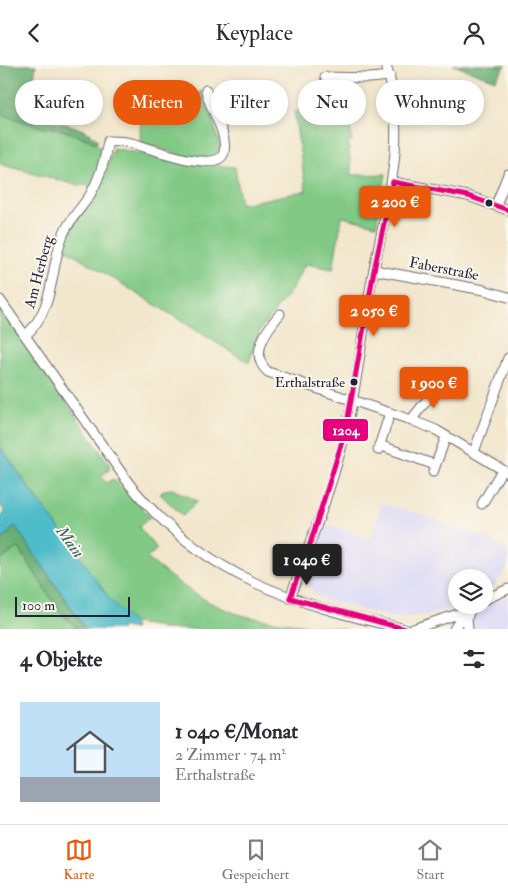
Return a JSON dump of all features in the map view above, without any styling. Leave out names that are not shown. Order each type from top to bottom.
[{"type":"street","points":[[290,598],[329,486],[346,429],[374,270],[393,181],[397,145],[397,122],[390,76],[386,65]]},
{"type":"street","points":[[325,77],[370,78],[390,76]]},
{"type":"street","name":"Am Herberg","points":[[26,335],[43,315],[61,240],[70,220],[94,187],[105,160],[108,141],[131,143],[182,158],[216,161],[221,158],[224,152],[222,138],[206,89]]},
{"type":"street","points":[[496,205],[508,174]]},
{"type":"street","points":[[393,181],[434,188],[508,210]]},
{"type":"street","name":"Faberstraße","points":[[374,270],[484,290],[508,297]]},
{"type":"street","points":[[0,300],[130,485],[147,506],[181,538],[226,569],[290,598],[405,629]]},
{"type":"street","points":[[280,314],[263,340],[258,354],[261,366],[268,372],[411,420],[474,452],[505,471],[482,504]]},
{"type":"street","points":[[474,452],[508,358]]},
{"type":"street","points":[[411,420],[439,385]]},
{"type":"street","points":[[390,413],[378,448],[434,468],[446,437]]},
{"type":"street","points":[[493,596],[508,589]]},
{"type":"street","points":[[413,629],[456,614]]},
{"type":"street","points":[[454,629],[468,614]]},
{"type":"street","points":[[468,629],[467,618],[469,614]]},
{"type":"shaded area","points":[[382,504],[426,516],[487,539],[508,550],[508,566],[493,587],[493,569],[448,569],[448,608],[431,615],[393,618],[319,598],[303,581],[322,522],[371,539]]},
{"type":"shaded area","points":[[508,596],[508,629],[475,629],[472,624],[475,615],[493,614],[493,602]]},
{"type":"green space","points":[[0,65],[36,65],[34,80],[15,80],[15,119],[0,114]]},
{"type":"green space","points":[[453,65],[506,65],[495,80]]},
{"type":"green space","points":[[201,91],[211,115],[211,125],[214,125],[221,150],[218,156],[200,158],[190,157],[140,142],[140,125],[201,125]]},
{"type":"green space","points":[[298,111],[298,125],[350,125],[352,141],[348,142],[352,175],[386,174],[376,225],[342,217],[333,269],[305,264],[292,289],[260,330],[249,363],[64,248],[71,226],[95,194],[105,175],[113,148],[188,163],[235,167],[241,204],[306,191],[294,112]]},
{"type":"green space","points":[[0,114],[15,118],[15,125],[41,125],[75,134],[96,143],[103,150],[102,160],[90,186],[72,184],[0,163]]},
{"type":"green space","points":[[35,125],[67,125],[83,130],[98,140],[96,143],[56,127],[44,128]]},
{"type":"green space","points":[[0,307],[109,464],[109,470],[101,476],[106,483],[113,479],[130,494],[150,517],[139,527],[157,549],[147,558],[207,601],[235,613],[273,621],[344,629],[160,629],[157,626],[133,623],[112,603],[0,447]]},
{"type":"green space","points":[[172,489],[198,501],[183,516],[160,494],[164,490]]},
{"type":"green space","points":[[15,526],[86,629],[78,629],[59,611],[18,547],[0,561],[0,542]]},
{"type":"green space","points":[[18,547],[59,611],[78,629],[0,629],[0,561]]},
{"type":"water","points":[[0,447],[112,602],[133,623],[135,629],[120,626],[122,629],[86,629],[15,526],[0,542],[0,518],[5,512],[0,505]]},
{"type":"transit line","name":"1204","points":[[393,182],[468,196],[508,210]]},
{"type":"transit line","name":"1204","points":[[290,598],[310,544],[346,429],[374,270],[393,182]]},
{"type":"transit line","name":"1204","points":[[290,598],[405,629]]},
{"type":"place","name":"Erthalstraße","points":[[354,382]]},
{"type":"water label","name":"Main","points":[[70,542]]}]
